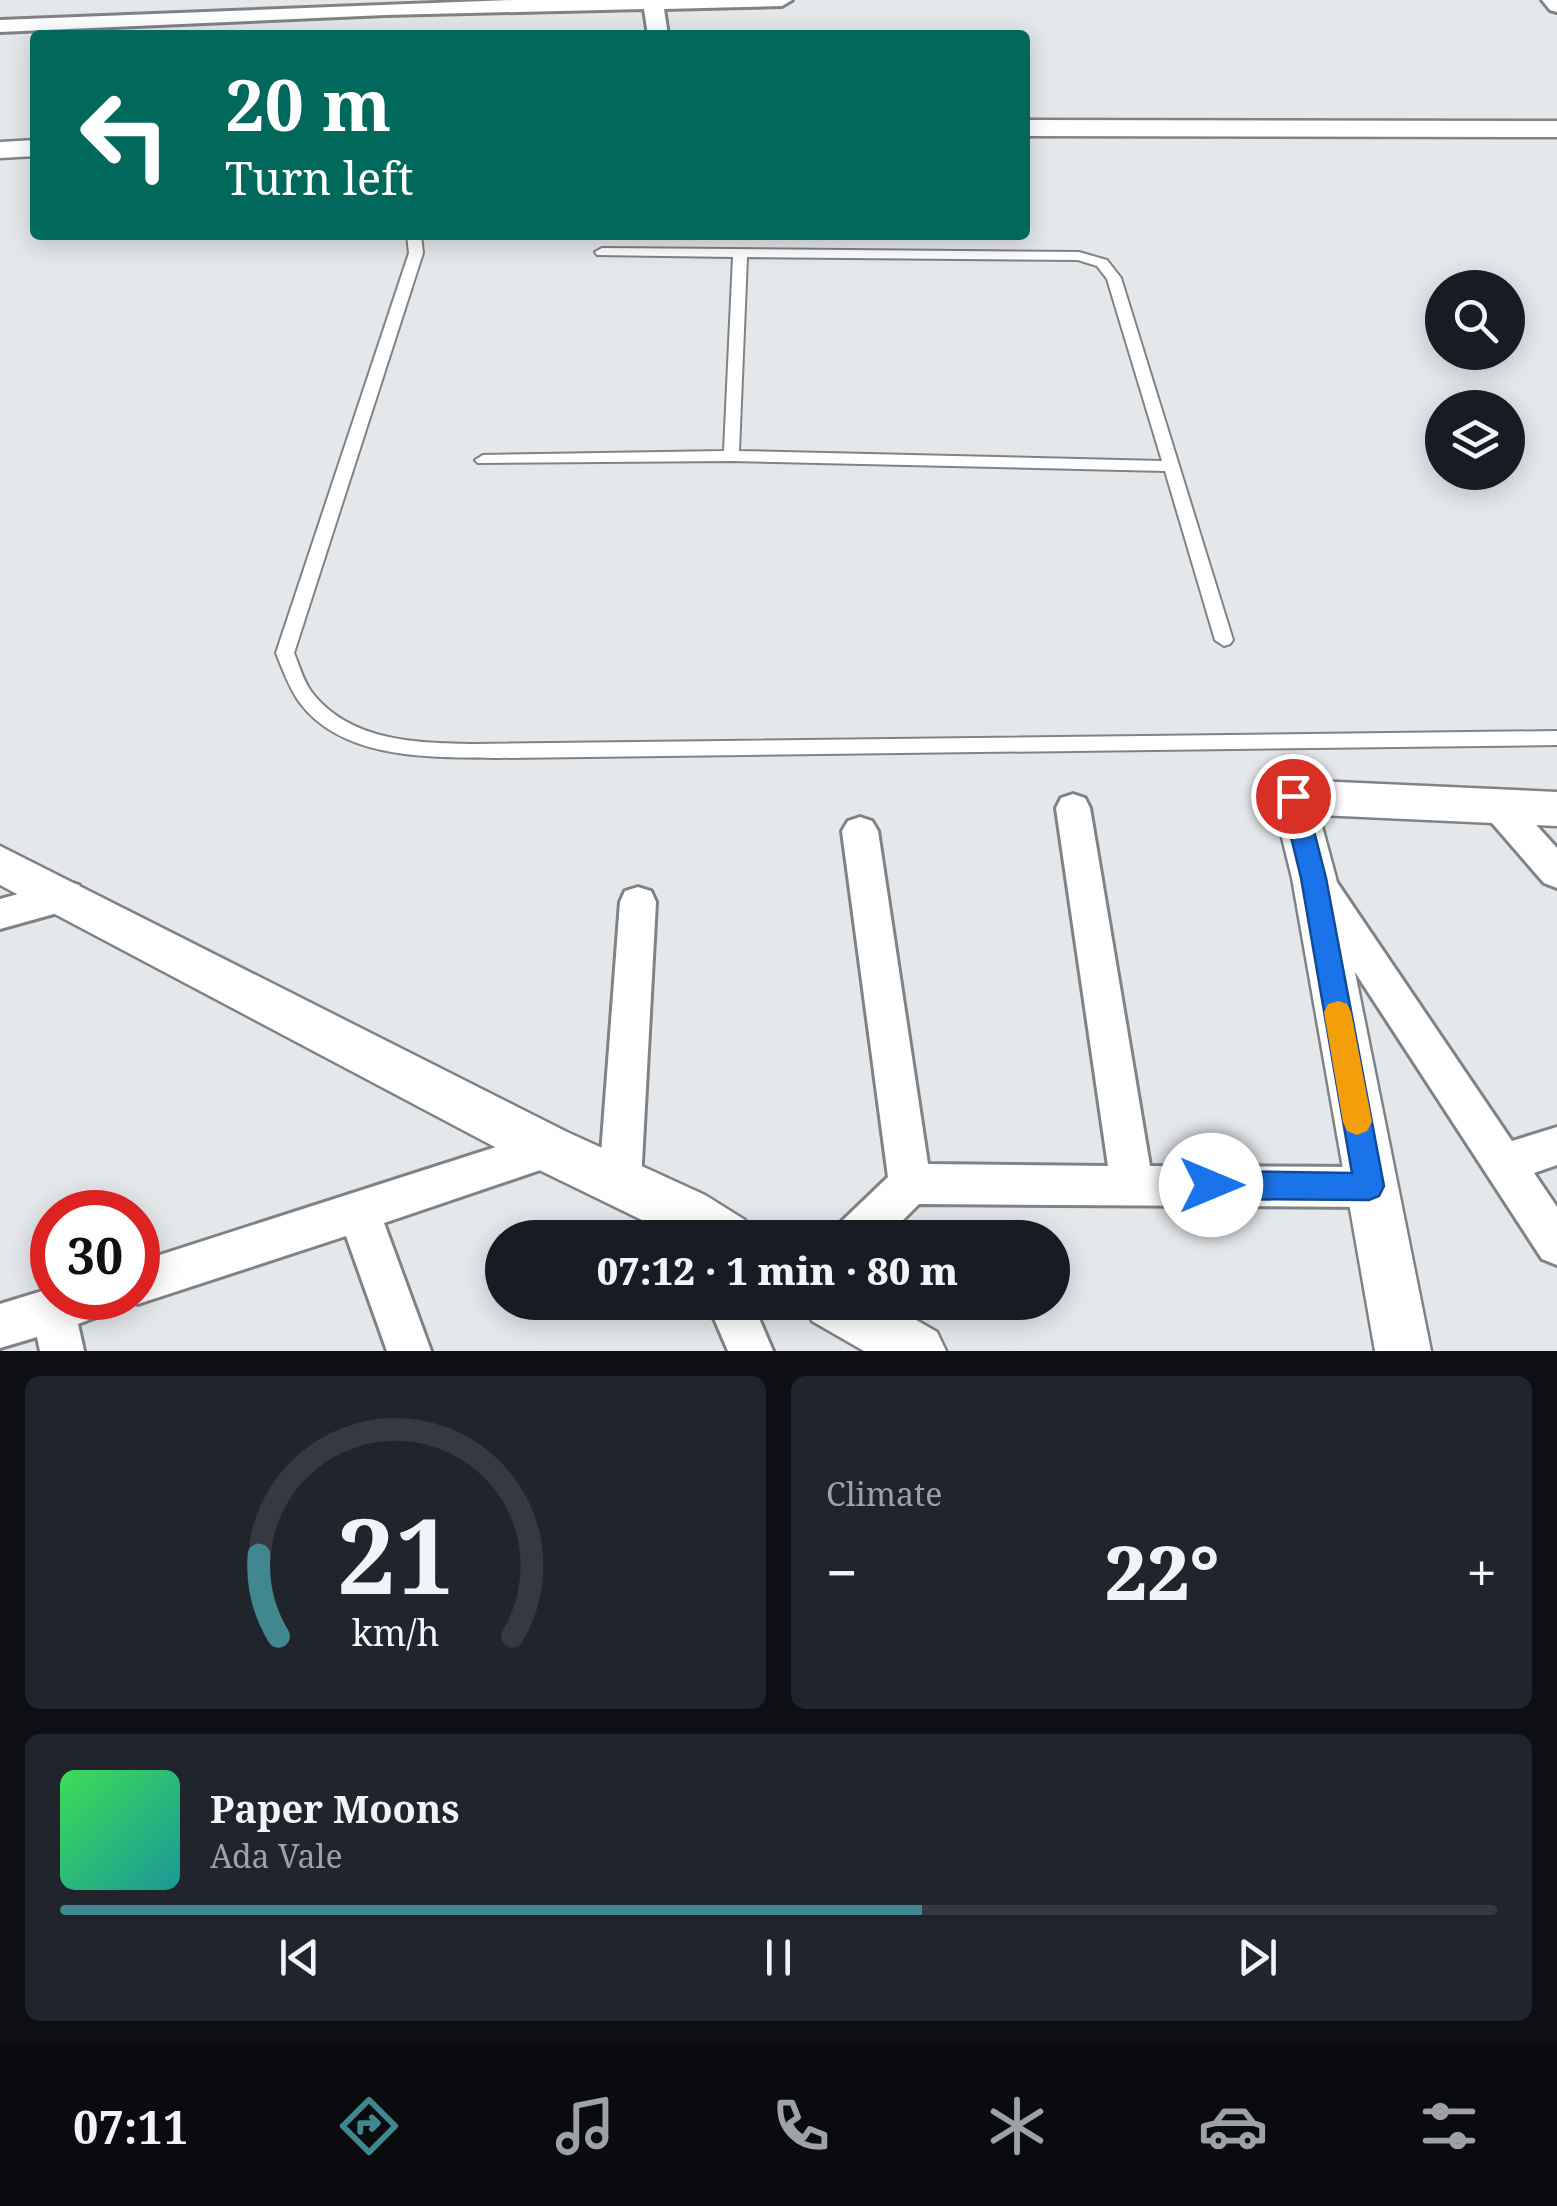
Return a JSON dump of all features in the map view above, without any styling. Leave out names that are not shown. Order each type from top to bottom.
[{"type":"street","points":[[0,26],[385,9],[782,0]]},
{"type":"street","points":[[653,2],[657,30]]},
{"type":"street","points":[[1030,110],[1557,111]]},
{"type":"street","points":[[1030,128],[1557,128]]},
{"type":"street","points":[[0,131],[30,130]]},
{"type":"street","points":[[0,150],[30,148]]},
{"type":"street","points":[[1403,1351],[1314,878],[1293,796],[1557,809]]},
{"type":"street","points":[[1498,806],[1557,873]]},
{"type":"street","points":[[1072,808],[1132,1184]]},
{"type":"street","points":[[860,831],[910,1184]]},
{"type":"street","points":[[0,864],[688,1220]]},
{"type":"street","points":[[1314,878],[1557,1244]]},
{"type":"street","points":[[0,914],[66,896]]},
{"type":"street","points":[[620,1182],[638,902]]},
{"type":"street","points":[[1504,1164],[1557,1146]]},
{"type":"street","points":[[160,1276],[549,1148]]},
{"type":"street","points":[[873,1220],[910,1184],[1369,1186]]},
{"type":"street","points":[[358,1211],[409,1351]]},
{"type":"street","points":[[0,1326],[69,1320]]},
{"type":"street","points":[[736,1320],[751,1351]]},
{"type":"street","points":[[863,1320],[918,1351]]},
{"type":"lane","points":[[817,240],[818,254]]},
{"type":"lane","points":[[415,244],[285,653],[308,702],[350,731],[405,749],[498,751],[1557,738]]},
{"type":"lane","points":[[602,252],[1080,256],[1102,263],[1114,278],[1224,640]]},
{"type":"lane","points":[[731,456],[740,254]]},
{"type":"lane","points":[[482,460],[731,456],[1171,466]]},
{"type":"slow traffic","points":[[1338,1012],[1357,1122]]},
{"type":"route","points":[[1211,1185],[1369,1186],[1314,878],[1293,796]]}]
